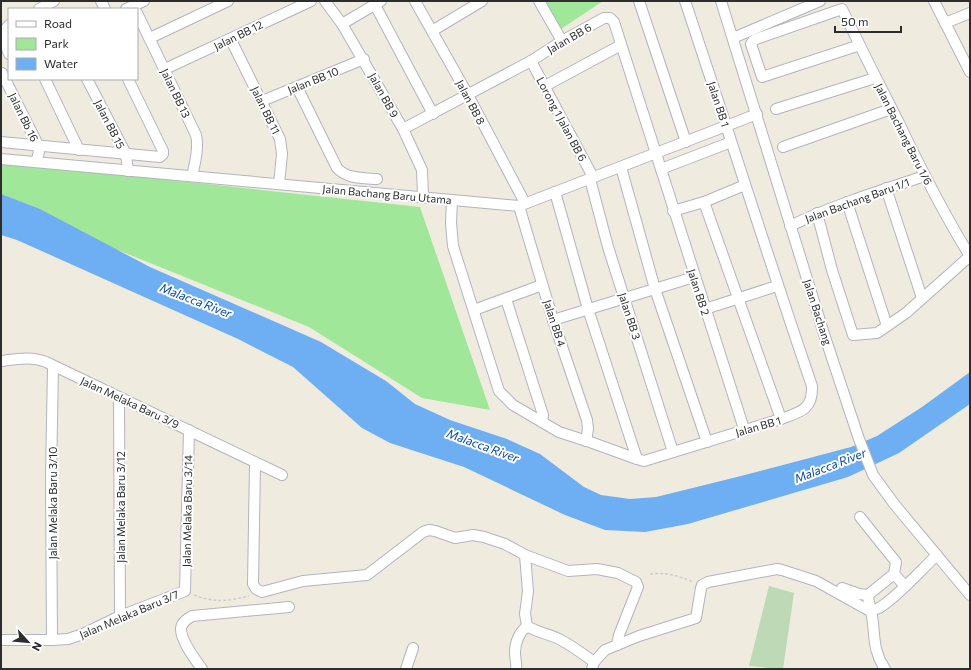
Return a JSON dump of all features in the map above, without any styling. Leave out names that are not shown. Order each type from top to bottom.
[{"type":"street","points":[[41,8],[54,1]]},
{"type":"street","points":[[134,8],[144,1]]},
{"type":"street","points":[[150,38],[228,1]]},
{"type":"street","name":"Jalan BB 12","points":[[165,70],[311,1]]},
{"type":"street","name":"Jalan BB 9","points":[[325,1],[342,24],[364,59],[403,129],[422,170],[423,197]]},
{"type":"street","name":"Jalan BB 8","points":[[415,1],[468,95],[522,205]]},
{"type":"street","points":[[432,31],[482,1]]},
{"type":"street","points":[[539,1],[562,41]]},
{"type":"street","points":[[639,1],[686,142]]},
{"type":"street","name":"Jalan BB 1","points":[[452,200],[451,223],[453,246],[499,391],[513,405],[559,432],[637,459],[644,460],[802,412],[809,405],[812,396],[812,386],[777,286],[727,126],[685,1]]},
{"type":"street","name":"Jalan Bachang","points":[[721,1],[757,114],[790,226],[859,439],[873,475],[895,505],[970,595]]},
{"type":"street","points":[[733,38],[820,1]]},
{"type":"street","points":[[934,1],[970,72]]},
{"type":"street","points":[[342,24],[378,3],[433,114]]},
{"type":"street","name":"Jalan Bachang Baru 1/6","points":[[860,45],[762,77],[751,44],[753,41],[842,9],[860,45],[875,78],[925,176],[970,256]]},
{"type":"street","points":[[945,23],[970,13]]},
{"type":"street","name":"Jalan BB 13","points":[[138,18],[150,38],[196,135],[198,141],[192,176]]},
{"type":"street","name":"Jalan BB 6","points":[[403,129],[468,95],[604,18],[610,18],[614,22],[656,153]]},
{"type":"street","points":[[8,26],[3,33],[3,39],[8,52]]},
{"type":"street","name":"Jalan BB 11","points":[[231,40],[280,139],[282,154],[279,184]]},
{"type":"street","points":[[545,86],[621,45]]},
{"type":"street","name":"Jalan BB 10","points":[[262,102],[364,59]]},
{"type":"street","name":"Lorong 1 Jalan BB 6","points":[[531,60],[591,178]]},
{"type":"street","name":"Jalan Bb 16","points":[[4,72],[38,146],[39,152],[36,162]]},
{"type":"street","points":[[776,109],[875,78]]},
{"type":"street","points":[[44,80],[79,150]]},
{"type":"street","name":"Jalan BB 15","points":[[88,80],[126,154],[128,171]]},
{"type":"street","points":[[1,142],[160,157],[163,154],[163,151],[128,80]]},
{"type":"street","points":[[297,87],[337,168],[341,173],[349,176],[377,179]]},
{"type":"street","points":[[783,147],[891,109]]},
{"type":"street","name":"Jalan Bachang Baru Utama","points":[[1,159],[522,205],[757,114]]},
{"type":"street","points":[[661,169],[731,142]]},
{"type":"street","name":"Jalan BB 2","points":[[656,153],[673,211],[744,430]]},
{"type":"street","points":[[621,167],[655,289],[707,442]]},
{"type":"street","name":"Jalan Bachang Baru 1/1","points":[[790,226],[817,213],[886,188],[925,176]]},
{"type":"street","name":"Jalan BB 3","points":[[591,178],[608,247],[673,452]]},
{"type":"street","points":[[673,211],[704,202],[745,185]]},
{"type":"street","points":[[886,188],[922,298]]},
{"type":"street","points":[[555,192],[588,309],[637,459]]},
{"type":"street","points":[[704,202],[781,419]]},
{"type":"street","points":[[847,202],[887,326]]},
{"type":"street","name":"Jalan BB 4","points":[[522,205],[542,286],[587,420],[588,429],[586,441]]},
{"type":"street","points":[[817,213],[832,270],[853,335],[877,333],[906,313],[970,256]]},
{"type":"street","points":[[553,320],[694,277]]},
{"type":"street","points":[[474,310],[542,286]]},
{"type":"street","points":[[705,309],[777,286]]},
{"type":"street","points":[[506,299],[544,415],[542,422]]},
{"type":"street","name":"Jalan Melaka Baru 3/9","points":[[1,361],[33,358],[46,362],[282,475]]},
{"type":"street","name":"Jalan Melaka Baru 3/10","points":[[52,640],[51,477],[53,366]]},
{"type":"street","name":"Jalan Melaka Baru 3/12","points":[[119,397],[120,616]]},
{"type":"street","name":"Jalan Melaka Baru 3/14","points":[[185,591],[189,430]]},
{"type":"street","points":[[255,463],[253,584],[256,589],[262,592],[303,581],[367,575],[416,536],[429,530],[455,538],[473,535],[505,544],[525,555],[568,571],[597,569],[618,573],[636,582],[638,587],[619,635],[617,645]]},
{"type":"street","points":[[842,588],[859,594],[868,595],[894,574],[896,562],[860,517]]},
{"type":"street","points":[[525,555],[528,591],[525,614],[527,626],[531,629],[560,639],[593,665],[606,650],[639,636],[696,618],[702,585],[708,582],[777,569],[816,581],[868,610],[871,610],[881,607],[937,555]]},
{"type":"street","points":[[894,574],[905,586]]},
{"type":"street","name":"Jalan Melaka Baru 3/7","points":[[1,640],[68,639],[83,634],[120,616],[185,591]]},
{"type":"street","points":[[868,595],[878,659],[885,669]]},
{"type":"street","points":[[202,669],[185,644],[182,634],[181,627],[185,621],[192,616],[289,607]]},
{"type":"street","points":[[516,669],[516,640],[527,626]]},
{"type":"street","points":[[406,669],[413,648]]},
{"type":"path","points":[[650,574],[671,574],[702,585]]},
{"type":"path","points":[[185,591],[198,596],[226,601],[262,592]]},
{"type":"green space","points":[[545,1],[603,1],[561,29]]},
{"type":"green space","points":[[1,163],[420,207],[490,410],[422,398],[309,327],[1,203]]},
{"type":"green space","points":[[769,586],[794,593],[783,669],[749,666]]},
{"type":"water","name":"Malacca River","points":[[1,194],[40,209],[150,267],[321,342],[386,381],[415,404],[450,420],[507,439],[540,454],[584,487],[601,495],[630,499],[656,497],[851,447],[877,436],[922,407],[970,372],[970,404],[899,453],[848,477],[688,524],[645,532],[605,530],[565,515],[464,467],[390,443],[362,428],[293,367],[238,339],[17,240],[1,235]]}]
